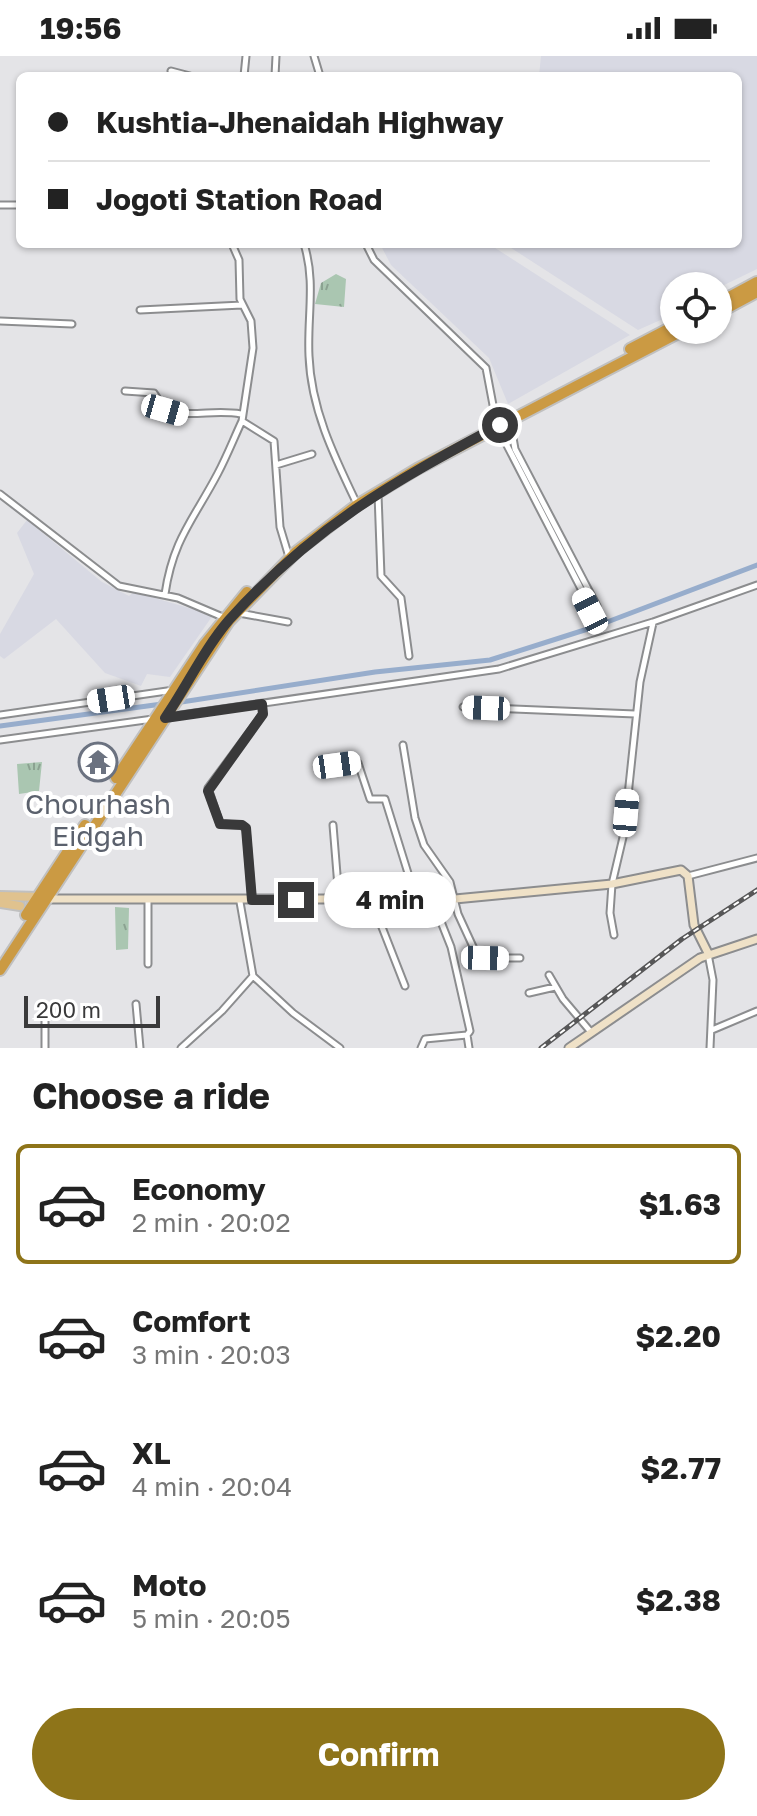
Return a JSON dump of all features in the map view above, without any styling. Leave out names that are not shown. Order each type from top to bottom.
[{"type":"highway","points":[[732,295],[757,282]]},
{"type":"highway","points":[[732,305],[757,292]]},
{"type":"highway","points":[[0,958],[25,909],[41,898],[178,690],[230,617],[288,555],[356,502],[660,334]]},
{"type":"highway","points":[[356,502],[502,421],[660,342]]},
{"type":"highway","points":[[0,970],[25,909]]},
{"type":"main road","points":[[0,896],[25,909]]},
{"type":"main road","points":[[0,903],[25,909],[41,898]]},
{"type":"street","points":[[165,594],[168,568],[183,529],[217,475],[242,418],[253,348],[251,321],[242,305],[239,260],[234,248]]},
{"type":"street","points":[[305,248],[312,277],[309,356],[318,417],[356,502]]},
{"type":"street","points":[[368,248],[374,260],[486,368],[502,421],[597,606],[593,612],[502,421]]},
{"type":"street","points":[[140,310],[242,305]]},
{"type":"street","points":[[0,321],[72,324]]},
{"type":"street","points":[[125,391],[154,393],[165,410],[180,415],[193,416],[218,410],[242,418],[274,441],[280,527],[288,555]]},
{"type":"street","points":[[276,465],[312,454]]},
{"type":"street","points":[[378,492],[381,576],[401,598],[409,656]]},
{"type":"street","points":[[0,494],[119,586],[165,594],[230,617],[288,622]]},
{"type":"street","points":[[0,740],[499,669],[653,622],[757,585]]},
{"type":"street","points":[[614,935],[610,913],[612,884],[624,833],[635,714],[653,622]]},
{"type":"street","points":[[0,715],[178,690]]},
{"type":"street","points":[[252,900],[246,828],[220,824],[208,788],[263,714],[262,704]]},
{"type":"street","points":[[463,707],[635,714]]},
{"type":"street","points":[[403,745],[415,818],[424,845],[450,882],[458,914],[475,951],[485,958],[520,958]]},
{"type":"street","points":[[319,768],[358,763],[370,799],[385,799],[416,899]]},
{"type":"street","points":[[333,825],[339,899]]},
{"type":"street","points":[[688,876],[757,858]]},
{"type":"street","points":[[41,898],[240,902],[455,899],[612,884],[681,870],[688,876],[694,925],[708,953],[713,980],[710,1048]]},
{"type":"street","points":[[371,898],[405,986]]},
{"type":"street","points":[[432,899],[451,947],[468,1022],[469,1048]]},
{"type":"street","points":[[148,901],[148,964]]},
{"type":"street","points":[[240,902],[253,976],[293,1013],[340,1048]]},
{"type":"street","points":[[569,1048],[708,953],[757,939]]},
{"type":"street","points":[[549,975],[590,1031]]},
{"type":"street","points":[[181,1048],[222,1011],[253,976]]},
{"type":"street","points":[[529,993],[555,987]]},
{"type":"street","points":[[136,1004],[140,1048]]},
{"type":"street","points":[[45,1007],[45,1048]]},
{"type":"street","points":[[712,1030],[757,1011]]},
{"type":"street","points":[[421,1048],[425,1039],[467,1035]]},
{"type":"shaded area","points":[[541,56],[757,56],[757,269],[732,281],[732,272],[660,272],[660,320],[638,330],[511,248],[742,248],[742,72],[539,72]]},
{"type":"shaded area","points":[[382,248],[495,248],[630,335],[508,404],[489,358],[391,265]]},
{"type":"shaded area","points":[[27,520],[102,582],[129,596],[134,592],[213,615],[170,677],[147,674],[141,686],[105,673],[56,619],[4,659],[0,656],[0,634],[34,574],[17,533]]},
{"type":"green space","points":[[336,274],[346,279],[344,307],[315,304],[321,283]]},
{"type":"green space","points":[[42,762],[39,791],[19,794],[17,764]]},
{"type":"green space","points":[[115,907],[129,908],[128,949],[116,950]]},
{"type":"waterway","points":[[175,703],[375,672],[490,660],[594,627],[757,565]]},
{"type":"waterway","points":[[0,726],[162,704]]},
{"type":"railway","points":[[541,1048],[682,939],[757,890]]},
{"type":"place","name":"Chourhash Eidgah","points":[[98,762]]},
{"type":"route","points":[[296,900],[252,900],[246,828],[242,825],[222,826],[208,791],[263,714],[262,704],[165,718],[229,621],[296,552],[357,505],[500,425]]}]
